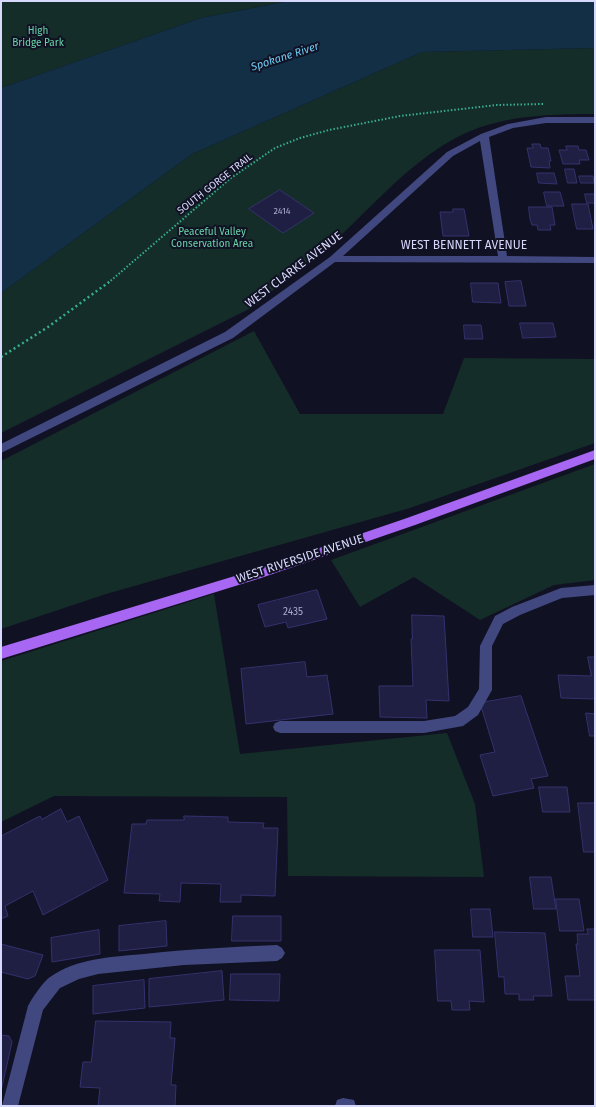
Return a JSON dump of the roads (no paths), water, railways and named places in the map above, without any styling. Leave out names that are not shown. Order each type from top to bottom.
[{"type":"main road","name":"WEST RIVERSIDE AVENUE","points":[[1,653],[261,573],[411,522],[595,454]]},
{"type":"street","name":"WEST CLARKE AVENUE","points":[[1,449],[229,335],[334,259],[450,154],[484,136],[511,126],[546,120],[595,120]]},
{"type":"street","points":[[484,136],[503,259]]},
{"type":"street","name":"WEST BENNETT AVENUE","points":[[334,259],[595,260]]},
{"type":"street","points":[[280,727],[424,727],[458,722],[473,711],[485,690],[486,646],[499,620],[516,611],[561,593],[595,590]]},
{"type":"street","points":[[10,1106],[36,1006],[55,983],[77,972],[98,966],[198,956],[277,953]]},
{"type":"street","points":[[343,1106],[348,1106]]},
{"type":"water","name":"Spokane River","points":[[289,1],[595,1],[595,48],[422,52],[192,154],[1,293],[1,88],[201,18]]},
{"type":"park label","name":"High Bridge Park","points":[[38,36]]},
{"type":"park label","name":"Peaceful Valley Conservation Area","points":[[212,238]]}]
